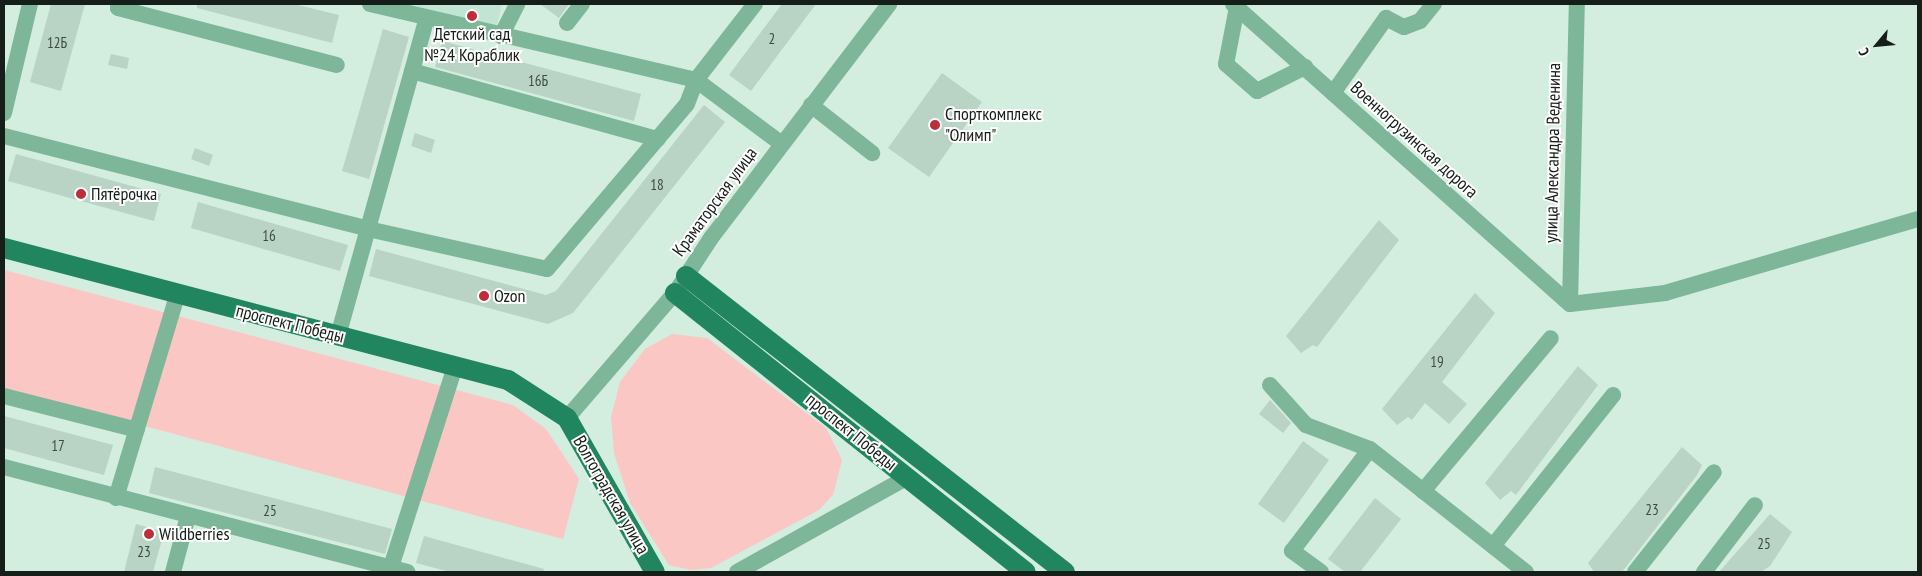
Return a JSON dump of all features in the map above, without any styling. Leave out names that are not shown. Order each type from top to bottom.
[{"type":"main road","name":"проспект Победы","points":[[4,248],[177,296],[508,380],[567,418]]},
{"type":"main road","points":[[686,276],[1065,572]]},
{"type":"main road","name":"проспект Победы","points":[[674,293],[1026,572]]},
{"type":"main road","name":"Волгоградская улица","points":[[567,418],[655,572]]},
{"type":"main road","points":[[906,478],[918,458]]},
{"type":"street","points":[[4,113],[30,4]]},
{"type":"street","points":[[119,4],[118,8],[337,65]]},
{"type":"street","points":[[370,4],[696,80],[782,144]]},
{"type":"street","points":[[501,36],[517,4]]},
{"type":"street","points":[[567,23],[582,4]]},
{"type":"street","points":[[4,136],[368,229],[547,269],[687,104],[696,80],[755,4]]},
{"type":"street","name":"Краматорская улица","points":[[567,418],[674,293],[811,105],[889,4]]},
{"type":"street","points":[[1333,93],[1386,18],[1404,27],[1420,21],[1434,4]]},
{"type":"street","name":"улица Александра Веденина","points":[[1570,304],[1575,5]]},
{"type":"street","points":[[1243,8],[1226,64],[1257,91],[1305,67]]},
{"type":"street","name":"Военногрузинская дорога","points":[[1243,8],[1333,93],[1570,304]]},
{"type":"street","points":[[338,336],[427,18]]},
{"type":"street","points":[[412,71],[658,138]]},
{"type":"street","points":[[811,105],[872,153]]},
{"type":"street","points":[[1570,304],[1665,293],[1918,219]]},
{"type":"street","points":[[116,498],[177,296]]},
{"type":"street","points":[[1424,492],[1551,338]]},
{"type":"street","points":[[392,568],[455,366]]},
{"type":"street","points":[[1270,386],[1306,425],[1370,449],[1526,572]]},
{"type":"street","points":[[1492,546],[1613,395]]},
{"type":"street","points":[[4,396],[136,430]]},
{"type":"street","points":[[1321,572],[1292,551],[1370,449]]},
{"type":"street","points":[[4,467],[116,498],[408,572]]},
{"type":"street","points":[[1635,572],[1714,472]]},
{"type":"street","points":[[738,572],[906,478]]},
{"type":"street","points":[[1704,572],[1755,505]]},
{"type":"street","points":[[173,572],[188,516]]},
{"type":"shaded area","name":"Детский сад №24 Кораблик","points":[[396,4],[502,4],[496,29]]},
{"type":"shaded area","points":[[4,270],[513,405],[546,429],[579,479],[563,539],[4,388]]},
{"type":"shaded area","points":[[672,334],[707,338],[826,428],[842,460],[833,495],[819,510],[711,568],[691,570],[669,565],[630,503],[614,453],[611,417],[620,382],[645,349]]},
{"type":"building","points":[[51,4],[85,4],[61,91],[30,82]]},
{"type":"building","points":[[197,4],[294,4],[339,15],[332,43],[197,8]]},
{"type":"building","points":[[540,4],[569,4],[559,18]]},
{"type":"building","points":[[782,4],[816,4],[751,91],[729,75]]},
{"type":"building","points":[[383,29],[409,37],[369,179],[342,171]]},
{"type":"building","points":[[442,41],[641,94],[634,121],[435,67]]},
{"type":"building","points":[[111,54],[129,58],[127,69],[108,65]]},
{"type":"building","name":"Спорткомплекс \"Олимп\"","points":[[942,73],[982,102],[929,177],[888,148]]},
{"type":"building","points":[[704,105],[725,122],[573,313],[548,324],[369,276],[376,249],[546,295],[556,291]]},
{"type":"building","points":[[415,133],[435,140],[431,153],[411,146]]},
{"type":"building","points":[[195,148],[213,155],[209,166],[191,159]]},
{"type":"building","points":[[16,154],[161,194],[154,221],[8,181]]},
{"type":"building","points":[[198,202],[348,245],[340,271],[191,228]]},
{"type":"building","points":[[1379,220],[1399,240],[1317,347],[1313,345],[1301,353],[1286,336]]},
{"type":"building","points":[[1475,293],[1495,313],[1442,382],[1467,404],[1449,424],[1425,403],[1412,420],[1408,417],[1397,425],[1382,409]]},
{"type":"building","points":[[1578,366],[1598,385],[1516,495],[1511,491],[1500,500],[1485,483]]},
{"type":"building","points":[[1270,400],[1291,423],[1283,433],[1259,414]]},
{"type":"building","points":[[4,416],[113,445],[104,475],[4,448]]},
{"type":"building","points":[[1303,441],[1329,460],[1284,523],[1258,504]]},
{"type":"building","points":[[1682,447],[1702,465],[1697,475],[1622,572],[1594,572],[1588,563]]},
{"type":"building","points":[[155,467],[392,529],[385,554],[149,493]]},
{"type":"building","points":[[1375,498],[1401,519],[1360,572],[1345,572],[1328,559]]},
{"type":"building","points":[[1770,514],[1792,532],[1770,566],[1761,572],[1719,572]]},
{"type":"building","points":[[136,524],[164,532],[153,572],[124,572]]},
{"type":"building","points":[[424,536],[544,569],[543,572],[450,572],[416,563]]},
{"type":"place","name":"Детский сад №24 Кораблик","points":[[472,16]]},
{"type":"place","name":"Спорткомплекс \"Олимп\"","points":[[935,125]]},
{"type":"place","name":"Пятёрочка","points":[[81,194]]},
{"type":"place","name":"Ozon","points":[[484,296]]},
{"type":"place","name":"Wildberries","points":[[149,534]]}]
